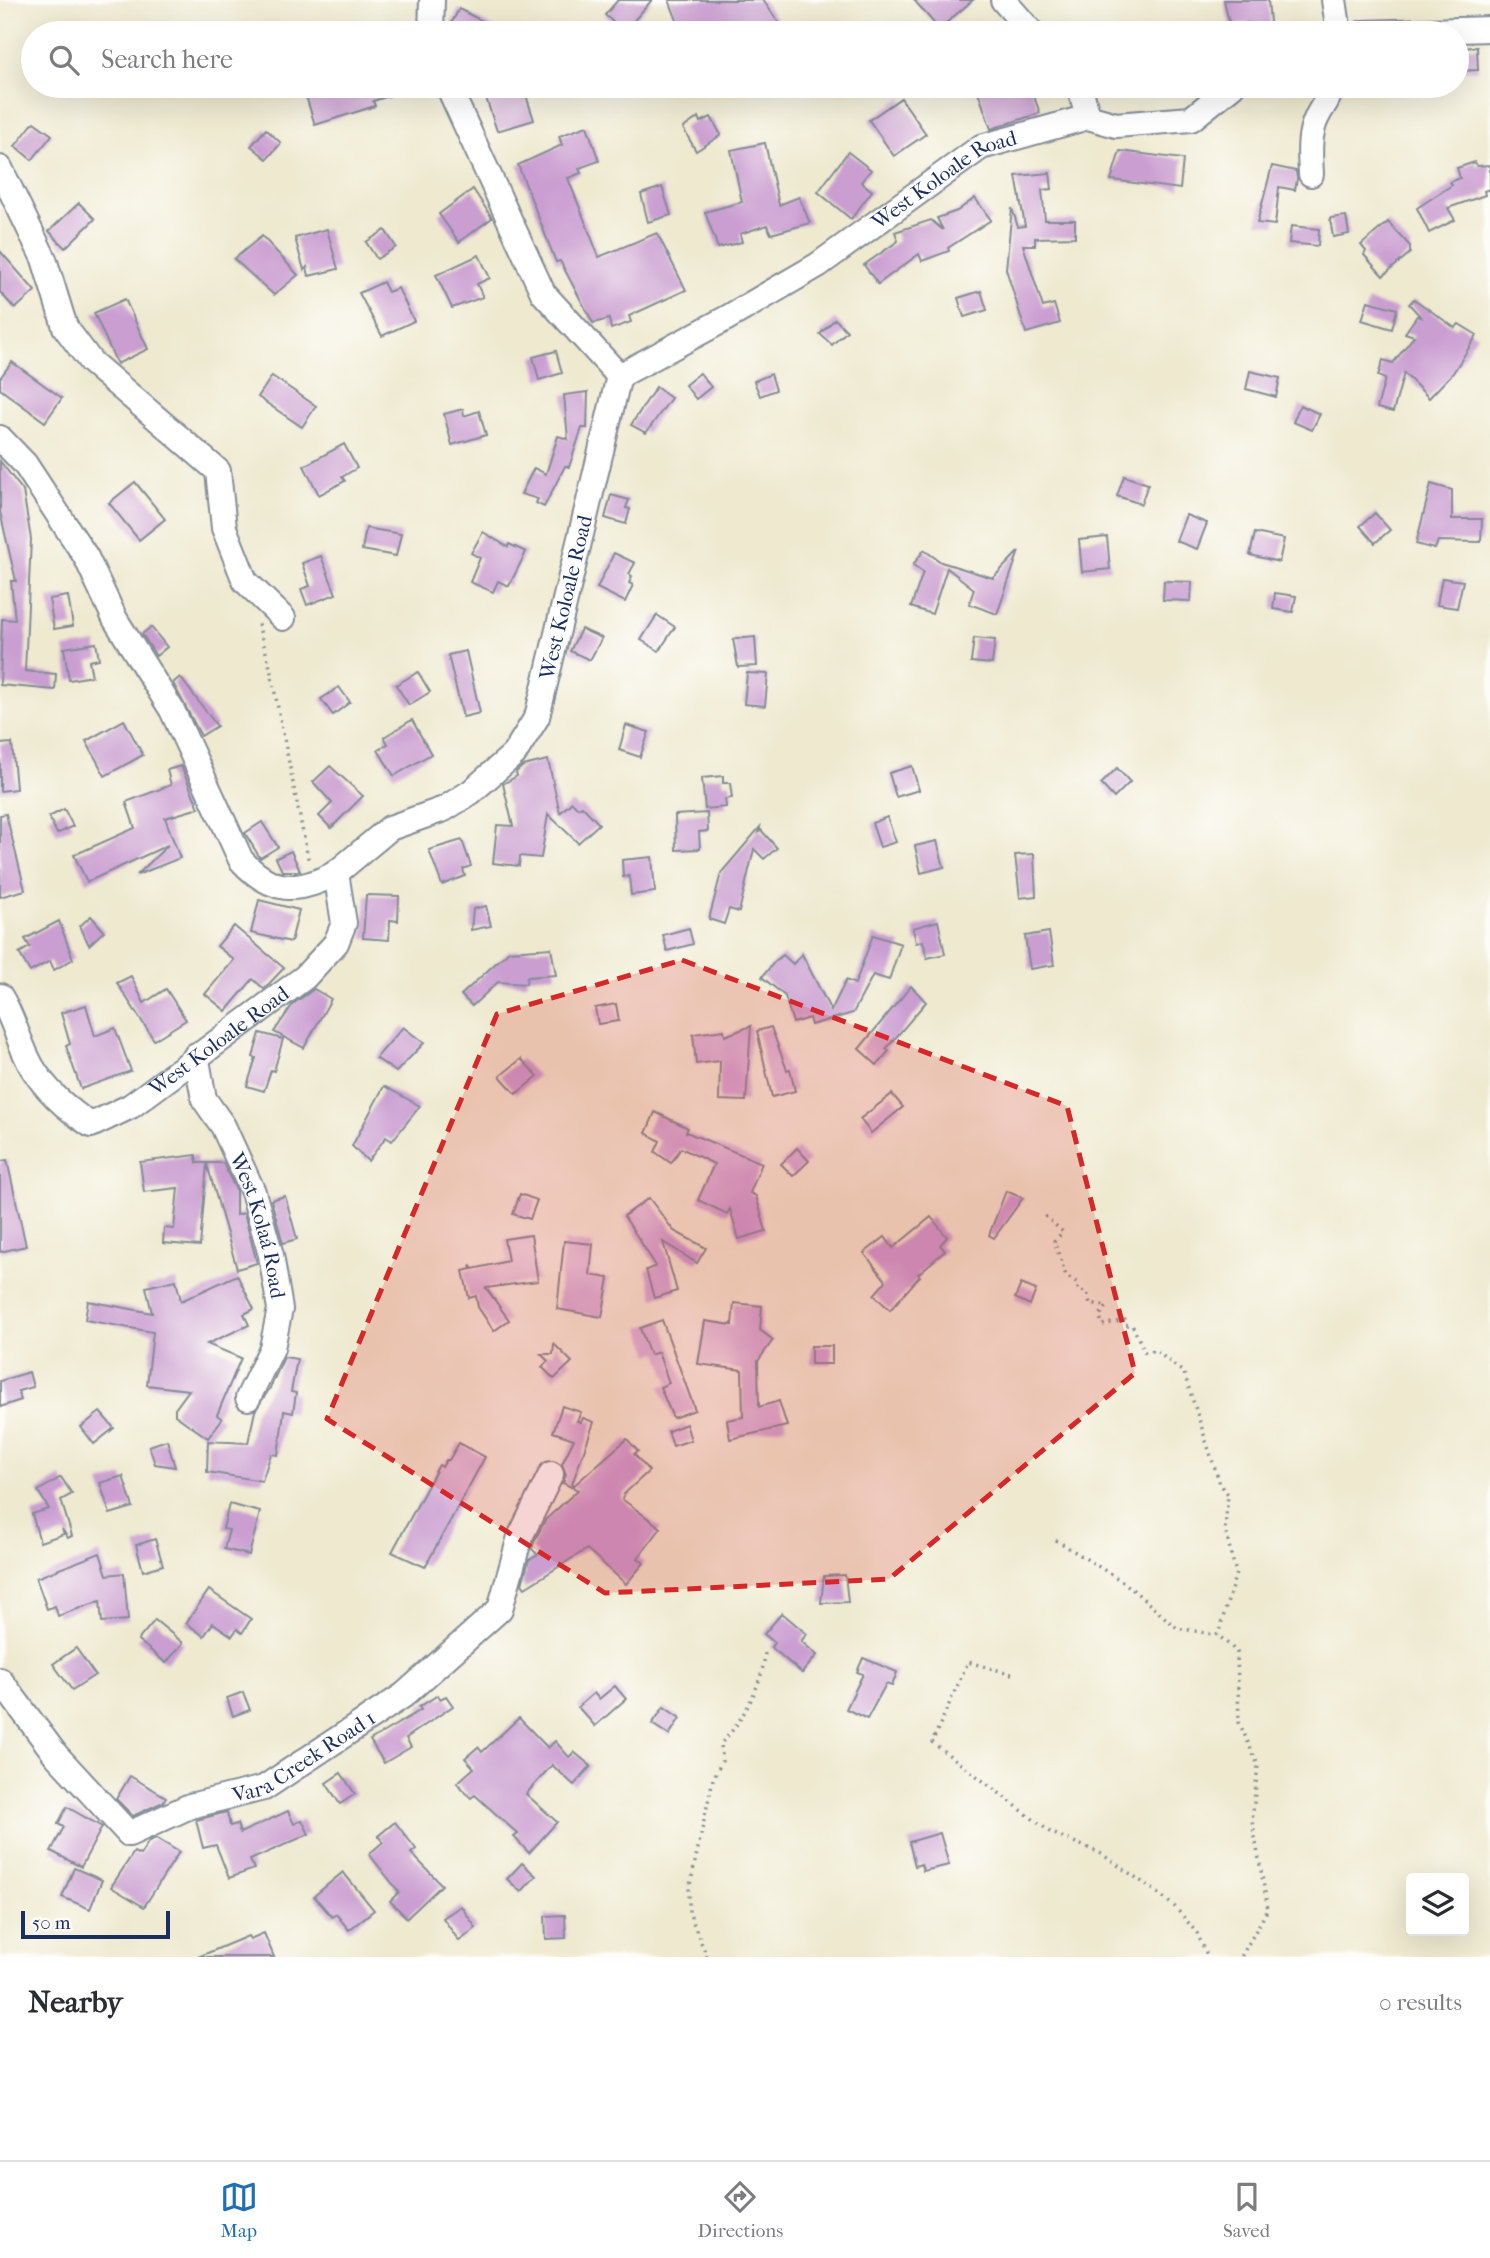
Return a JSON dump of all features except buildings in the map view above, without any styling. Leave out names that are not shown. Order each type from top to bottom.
[{"type":"street","points":[[431,21],[432,0]]},
{"type":"street","points":[[1003,0],[1021,21]]},
{"type":"street","points":[[1334,0],[1337,21]]},
{"type":"street","points":[[1469,30],[1490,29]]},
{"type":"street","points":[[454,98],[543,293],[619,376]]},
{"type":"street","points":[[1081,98],[1088,117]]},
{"type":"street","name":"West Koloale Road","points":[[0,996],[32,1066],[72,1113],[91,1125],[131,1106],[196,1055],[305,977],[336,943],[344,923],[336,873],[390,828],[444,809],[471,792],[513,754],[537,717],[619,376],[818,265],[981,147],[1088,117],[1116,125],[1191,119],[1217,98]]},
{"type":"street","points":[[1311,174],[1310,140],[1316,118],[1328,98]]},
{"type":"street","points":[[0,167],[44,259],[65,327],[91,362],[218,471],[224,528],[245,581],[283,618]]},
{"type":"street","points":[[0,438],[25,464],[86,557],[115,619],[172,710],[241,860],[257,878],[285,888],[313,886],[336,873]]},
{"type":"street","name":"West Kolaá Road","points":[[196,1055],[204,1099],[223,1126],[253,1192],[271,1255],[280,1309],[272,1348],[248,1398]]},
{"type":"street","name":"Vara Creek Road 1","points":[[0,1680],[56,1755],[130,1834],[190,1805],[264,1788],[404,1695],[500,1609],[520,1537],[551,1474]]},
{"type":"path","points":[[256,616],[270,663],[313,886]]},
{"type":"path","points":[[1045,1216],[1063,1232],[1054,1241],[1066,1276],[1076,1282],[1079,1291],[1087,1292],[1090,1303],[1107,1307],[1100,1315],[1101,1325],[1125,1320],[1126,1325],[1132,1325],[1145,1352],[1155,1350],[1184,1373],[1220,1484],[1228,1494],[1225,1529],[1236,1573],[1218,1635]]},
{"type":"path","points":[[1056,1540],[1125,1583],[1177,1628],[1218,1635],[1237,1651],[1239,1722],[1258,1766],[1252,1821],[1268,1909],[1241,1957]]},
{"type":"path","points":[[706,1957],[689,1912],[689,1890],[713,1779],[722,1761],[721,1743],[729,1735],[734,1723],[749,1709],[754,1686],[764,1671],[765,1652]]},
{"type":"path","points":[[1013,1674],[968,1662],[932,1742],[1050,1832],[1100,1853],[1154,1890],[1175,1907],[1197,1933],[1208,1957]]},
{"type":"highlighted area","points":[[682,960],[1067,1106],[1135,1373],[889,1579],[605,1593],[327,1419],[497,1014]]}]
